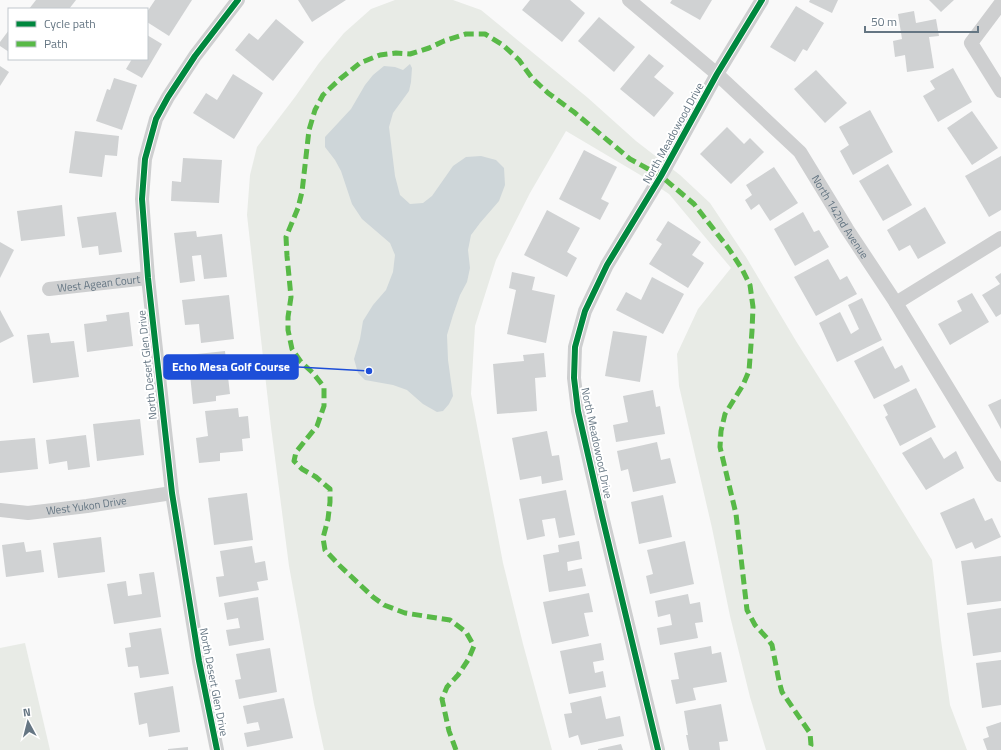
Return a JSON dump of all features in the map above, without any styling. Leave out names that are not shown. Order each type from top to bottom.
[{"type":"street","name":"North Desert Glen Drive","points":[[217,750],[200,661],[172,493],[148,278],[142,199],[145,159],[156,119],[168,97],[195,56],[238,0]]},
{"type":"street","name":"North 142nd Avenue","points":[[629,0],[718,74],[800,152],[847,229],[1000,470]]},
{"type":"street","name":"North Meadowood Drive","points":[[658,750],[578,411],[574,378],[576,347],[585,312],[607,265],[667,165],[718,74],[762,0]]},
{"type":"street","points":[[1001,3],[971,43],[1001,91]]},
{"type":"street","points":[[896,304],[1001,238]]},
{"type":"street","name":"West Agean Court","points":[[49,290],[148,278]]},
{"type":"street","name":"West Yukon Drive","points":[[0,510],[28,513],[172,493]]},
{"type":"shaded area","points":[[395,0],[453,0],[481,10],[588,98],[636,141],[680,175],[710,203],[746,257],[796,341],[932,560],[950,705],[967,750],[766,750],[750,697],[730,616],[712,528],[679,386],[677,354],[698,309],[731,268],[669,194],[642,176],[566,131],[530,193],[496,260],[475,326],[471,394],[503,563],[552,750],[324,750],[314,704],[289,566],[271,427],[247,215],[250,175],[257,147],[319,63],[344,33],[371,9]]},
{"type":"shaded area","points":[[410,64],[412,68],[409,91],[393,113],[389,127],[395,176],[400,195],[410,204],[423,203],[432,196],[453,166],[466,157],[481,156],[496,160],[504,168],[505,185],[499,201],[471,235],[468,250],[470,268],[467,282],[460,295],[447,335],[448,360],[453,396],[443,411],[437,412],[423,404],[407,390],[393,385],[365,380],[358,373],[354,359],[360,339],[363,321],[373,305],[386,290],[393,272],[395,255],[390,243],[362,219],[352,204],[341,171],[325,147],[325,137],[351,109],[365,85],[373,75],[384,66],[395,67],[403,70]]},
{"type":"shaded area","points":[[25,643],[50,750],[0,750],[0,648]]},
{"type":"building","points":[[36,0],[76,0],[70,8],[30,8]]},
{"type":"building","points":[[155,0],[192,0],[169,36],[148,23],[148,10]]},
{"type":"building","points":[[298,0],[346,0],[312,22]]},
{"type":"building","points":[[530,0],[570,0],[585,13],[562,42],[522,10]]},
{"type":"building","points":[[672,0],[712,0],[700,20],[670,3]]},
{"type":"building","points":[[810,0],[838,0],[832,13],[809,2]]},
{"type":"building","points":[[929,0],[954,0],[941,12]]},
{"type":"building","points":[[796,6],[824,23],[807,51],[803,49],[795,62],[770,47]]},
{"type":"building","points":[[914,11],[916,23],[936,19],[939,36],[929,37],[934,68],[907,72],[905,55],[895,57],[893,41],[902,39],[898,14]]},
{"type":"building","points":[[599,17],[635,47],[614,72],[578,41]]},
{"type":"building","points":[[276,19],[304,42],[273,81],[235,50],[249,33],[258,40]]},
{"type":"building","points":[[8,31],[8,51],[0,46],[0,42]]},
{"type":"building","points":[[148,36],[162,44],[142,78],[126,69],[131,60],[148,60]]},
{"type":"building","points":[[649,54],[664,66],[654,77],[674,93],[654,117],[620,89]]},
{"type":"building","points":[[0,66],[9,72],[0,86]]},
{"type":"building","points":[[953,68],[972,102],[938,122],[923,96],[935,89],[930,81]]},
{"type":"building","points":[[816,70],[847,103],[825,123],[794,89]]},
{"type":"building","points":[[233,74],[263,93],[234,139],[193,113],[206,93],[217,100]]},
{"type":"building","points":[[114,78],[137,85],[122,130],[96,121],[107,89],[110,90]]},
{"type":"building","points":[[870,110],[893,152],[853,175],[840,151],[849,145],[839,127]]},
{"type":"building","points":[[972,111],[998,148],[972,165],[947,128]]},
{"type":"building","points":[[727,127],[744,144],[750,138],[764,152],[731,184],[700,154]]},
{"type":"building","points":[[75,131],[119,136],[117,156],[105,155],[102,177],[69,173]]},
{"type":"building","points":[[584,150],[617,167],[601,199],[609,203],[600,220],[559,199]]},
{"type":"building","points":[[1001,156],[1001,210],[989,217],[965,176]]},
{"type":"building","points":[[183,158],[222,160],[219,203],[171,201],[172,181],[181,182]]},
{"type":"building","points":[[888,164],[912,205],[883,221],[859,181]]},
{"type":"building","points":[[774,167],[798,203],[770,221],[759,204],[751,210],[745,200],[752,195],[746,185]]},
{"type":"building","points":[[62,205],[65,236],[21,241],[17,211]]},
{"type":"building","points":[[925,207],[946,243],[918,259],[910,245],[899,251],[887,230]]},
{"type":"building","points":[[547,210],[580,228],[567,252],[577,258],[567,277],[524,255]]},
{"type":"building","points":[[116,212],[122,252],[99,255],[98,246],[82,248],[77,217]]},
{"type":"building","points":[[803,212],[814,232],[819,230],[829,247],[795,266],[774,229]]},
{"type":"building","points":[[668,221],[701,242],[692,255],[704,263],[688,288],[649,264],[662,244],[656,240]]},
{"type":"building","points":[[196,231],[197,237],[222,234],[227,277],[204,279],[201,255],[192,256],[195,281],[180,283],[174,233]]},
{"type":"building","points":[[0,242],[14,250],[0,278]]},
{"type":"building","points":[[828,259],[840,280],[847,276],[857,294],[816,316],[794,277]]},
{"type":"building","points":[[512,272],[535,277],[532,290],[555,295],[546,343],[507,334],[516,290],[509,288]]},
{"type":"building","points":[[1001,273],[1001,314],[996,317],[982,295],[1000,284],[995,277]]},
{"type":"building","points":[[652,277],[684,294],[663,334],[616,310],[626,292],[641,300]]},
{"type":"building","points":[[972,293],[989,322],[950,345],[938,324],[962,311],[957,301]]},
{"type":"building","points":[[229,295],[234,339],[201,343],[199,324],[185,325],[182,300]]},
{"type":"building","points":[[862,298],[882,340],[837,362],[819,323],[840,312],[851,334],[859,329],[848,305]]},
{"type":"building","points":[[0,310],[14,336],[0,343]]},
{"type":"building","points":[[129,312],[133,346],[87,352],[84,324],[107,321],[106,315]]},
{"type":"building","points":[[613,331],[647,336],[640,382],[605,376]]},
{"type":"building","points":[[49,333],[51,343],[74,341],[79,377],[33,383],[27,335]]},
{"type":"building","points":[[883,346],[895,369],[902,365],[910,381],[874,399],[854,361]]},
{"type":"building","points":[[225,351],[230,394],[216,396],[216,401],[193,404],[188,355]]},
{"type":"building","points":[[544,353],[546,377],[535,378],[537,411],[497,414],[493,364],[524,361],[523,355]]},
{"type":"building","points":[[916,388],[936,427],[900,446],[885,417],[888,415],[883,405]]},
{"type":"building","points":[[653,390],[656,407],[660,406],[665,434],[616,442],[613,425],[628,422],[623,396]]},
{"type":"building","points":[[1001,399],[1001,429],[988,405]]},
{"type":"building","points":[[238,408],[239,417],[248,416],[250,438],[242,439],[243,451],[220,453],[220,461],[199,463],[196,438],[208,436],[205,411]]},
{"type":"building","points":[[140,419],[144,455],[97,461],[93,424]]},
{"type":"building","points":[[547,431],[552,456],[559,455],[563,480],[542,484],[541,476],[520,480],[512,438]]},
{"type":"building","points":[[86,435],[90,467],[68,470],[67,461],[49,464],[46,440]]},
{"type":"building","points":[[931,437],[944,459],[956,451],[964,468],[926,490],[902,453]]},
{"type":"building","points":[[35,438],[38,469],[0,473],[0,441]]},
{"type":"building","points":[[657,442],[661,460],[670,458],[676,483],[633,492],[628,469],[621,471],[617,451]]},
{"type":"building","points":[[566,490],[575,535],[559,538],[555,518],[542,520],[545,536],[527,540],[519,499]]},
{"type":"building","points":[[247,493],[253,540],[214,545],[208,498]]},
{"type":"building","points":[[663,495],[672,537],[639,544],[631,502]]},
{"type":"building","points":[[974,498],[985,521],[992,518],[1001,537],[975,549],[972,542],[956,549],[940,513]]},
{"type":"building","points":[[101,537],[105,572],[58,578],[53,543]]},
{"type":"building","points":[[579,541],[582,559],[567,562],[568,571],[582,568],[586,586],[549,592],[543,555],[559,552],[558,545]]},
{"type":"building","points":[[685,541],[694,584],[650,594],[646,576],[653,574],[647,550]]},
{"type":"building","points":[[24,542],[26,552],[41,550],[44,572],[6,577],[2,545]]},
{"type":"building","points":[[252,546],[255,563],[265,561],[268,580],[257,582],[259,590],[219,597],[216,577],[224,576],[220,551]]},
{"type":"building","points":[[1001,556],[1001,601],[967,605],[961,561]]},
{"type":"building","points":[[154,572],[161,617],[114,624],[107,584],[126,581],[128,596],[142,594],[139,574]]},
{"type":"building","points":[[589,593],[593,612],[584,613],[589,636],[552,644],[543,602]]},
{"type":"building","points":[[688,594],[690,604],[700,602],[703,622],[695,623],[698,638],[660,645],[657,628],[672,625],[670,614],[658,617],[655,601]]},
{"type":"building","points":[[258,597],[264,640],[229,646],[226,630],[240,628],[238,618],[227,620],[224,603]]},
{"type":"building","points":[[1001,608],[1001,652],[973,656],[967,613]]},
{"type":"building","points":[[161,628],[169,674],[140,678],[138,666],[128,667],[125,648],[131,647],[129,633]]},
{"type":"building","points":[[601,643],[604,660],[593,662],[595,673],[603,671],[606,687],[569,694],[560,651]]},
{"type":"building","points":[[711,646],[712,654],[721,652],[727,682],[693,688],[696,700],[676,704],[671,680],[679,679],[674,653]]},
{"type":"building","points":[[270,648],[277,692],[239,699],[235,680],[241,679],[236,654]]},
{"type":"building","points":[[1001,660],[1001,705],[982,708],[976,663]]},
{"type":"building","points":[[173,686],[180,732],[149,737],[147,723],[139,725],[134,693]]},
{"type":"building","points":[[601,696],[606,719],[620,716],[624,736],[581,745],[578,735],[569,738],[564,714],[572,713],[570,703]]},
{"type":"building","points":[[284,698],[293,738],[247,747],[244,733],[260,730],[258,722],[247,724],[243,706]]},
{"type":"building","points":[[721,704],[728,741],[719,742],[720,750],[689,750],[684,711]]},
{"type":"building","points":[[1001,722],[1001,750],[987,750],[983,739],[989,737],[986,727]]},
{"type":"building","points":[[621,744],[623,750],[598,750],[598,749]]},
{"type":"building","points":[[188,747],[188,750],[168,750],[168,749]]},
{"type":"marked path","points":[[456,750],[449,731],[442,699],[447,687],[458,675],[468,660],[474,646],[466,632],[450,620],[405,613],[384,605],[373,597],[339,565],[325,550],[323,538],[328,519],[330,489],[316,477],[302,469],[294,461],[296,452],[317,426],[324,406],[324,387],[313,373],[301,362],[292,349],[288,330],[291,297],[286,237],[298,208],[302,192],[309,130],[315,110],[323,95],[360,63],[380,55],[396,53],[410,54],[466,34],[485,34],[503,45],[519,60],[532,78],[548,93],[574,112],[630,159],[661,176],[694,204],[729,249],[750,285],[753,307],[749,371],[743,385],[725,414],[721,431],[720,447],[736,514],[747,610],[755,625],[772,645],[782,692],[810,733],[811,745],[809,750]]},
{"type":"cycle path","points":[[217,750],[199,661],[172,493],[148,278],[142,199],[145,159],[156,119],[168,97],[195,56],[238,0]]},
{"type":"cycle path","points":[[658,750],[578,411],[574,378],[575,347],[585,311],[607,265],[661,176],[717,74],[762,0]]},
{"type":"place","name":"Echo Mesa Golf Course","points":[[369,371]]}]
